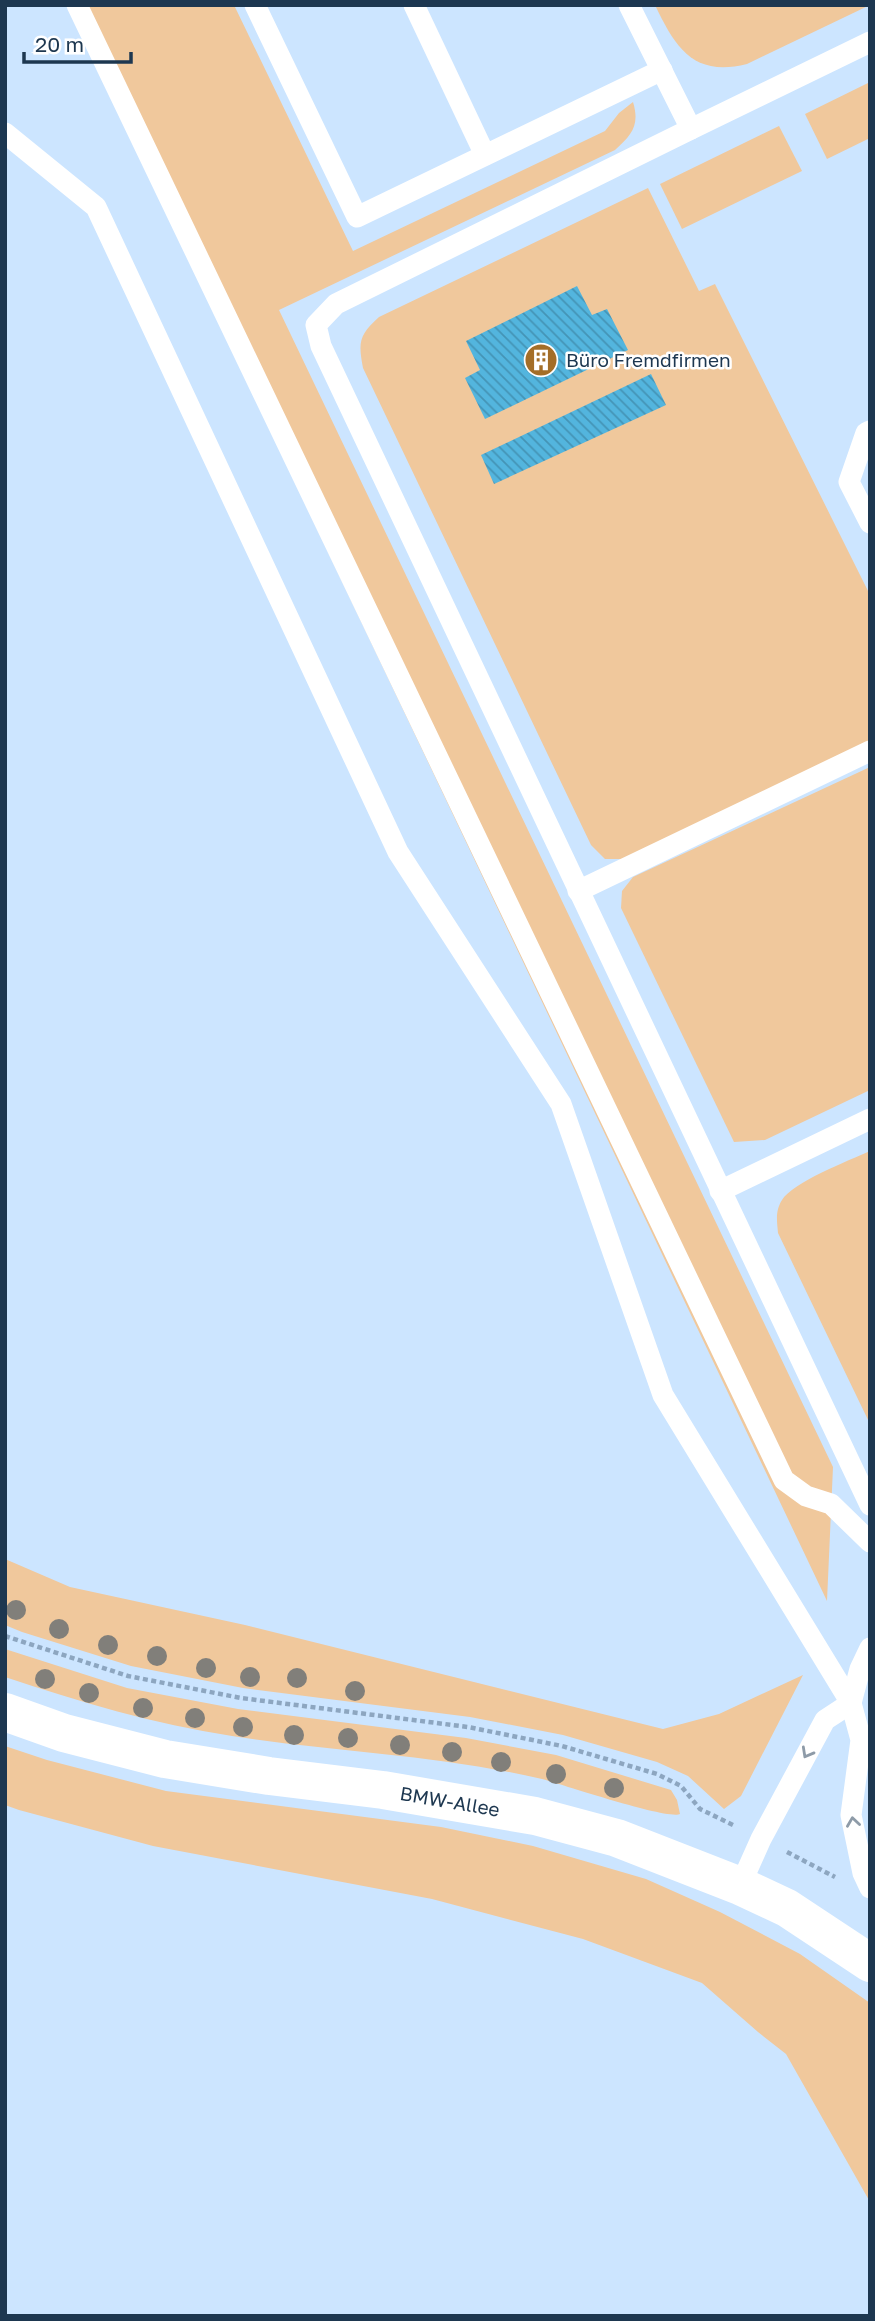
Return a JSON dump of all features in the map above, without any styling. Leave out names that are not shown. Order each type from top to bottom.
[{"type":"main road","name":"BMW-Allee","points":[[5,1713],[64,1733],[164,1759],[269,1776],[383,1790],[535,1816],[617,1838],[740,1886],[787,1908],[870,1963]]},
{"type":"lane","points":[[78,5],[784,1480],[806,1496],[831,1504],[870,1542]]},
{"type":"lane","points":[[255,5],[357,217],[662,70]]},
{"type":"lane","points":[[414,5],[485,155]]},
{"type":"lane","points":[[629,5],[691,129]]},
{"type":"lane","points":[[870,43],[336,304],[316,325],[321,346],[870,1505]]},
{"type":"lane","points":[[5,133],[96,207],[398,852],[561,1104],[663,1395],[851,1703],[861,1740],[851,1815],[866,1881]]},
{"type":"lane","points":[[870,431],[866,433],[849,482],[870,523]]},
{"type":"lane","points":[[578,891],[870,751]]},
{"type":"lane","points":[[720,1191],[870,1119]]},
{"type":"lane","points":[[740,1886],[761,1839],[825,1720],[851,1703],[860,1669],[870,1648]]},
{"type":"path","points":[[5,1636],[72,1660],[141,1679],[241,1698],[468,1727],[562,1746],[657,1774],[681,1786],[701,1809],[840,1879],[866,1881]]},
{"type":"shaded area","points":[[68,5],[234,5],[353,251],[605,131],[619,113],[633,102],[636,117],[633,129],[615,150],[279,310],[833,1467],[827,1601]]},
{"type":"shaded area","points":[[655,5],[870,5],[747,64],[729,67],[700,63],[689,56],[671,35]]},
{"type":"shaded area","points":[[870,82],[870,138],[827,159],[805,114]]},
{"type":"shaded area","points":[[779,126],[802,171],[682,229],[660,184]]},
{"type":"shaded area","points":[[648,188],[699,291],[715,284],[870,595],[870,742],[626,859],[605,859],[591,845],[363,368],[361,345],[367,329],[379,317]]},
{"type":"shaded area","points":[[870,767],[870,1090],[765,1140],[734,1142],[621,908],[622,891],[633,877]]},
{"type":"shaded area","points":[[870,1151],[870,1424],[778,1233],[777,1220],[782,1200],[797,1186]]},
{"type":"shaded area","points":[[5,1559],[70,1587],[245,1625],[663,1729],[719,1714],[803,1675],[741,1796],[724,1809],[688,1776],[657,1762],[563,1735],[470,1717],[243,1688],[131,1666],[22,1632],[5,1625]]},
{"type":"shaded area","points":[[5,1649],[127,1688],[238,1709],[466,1738],[556,1755],[671,1790],[677,1800],[680,1814],[656,1812],[542,1779],[465,1764],[232,1736],[146,1719],[5,1677]]},
{"type":"shaded area","points":[[5,1746],[47,1760],[166,1791],[441,1827],[533,1846],[646,1879],[720,1912],[800,1954],[870,2003],[870,2202],[786,2054],[702,1983],[583,1939],[432,1899],[153,1846],[19,1810],[5,1805]]},
{"type":"building","name":"Büro Fremdfirmen","points":[[577,286],[592,315],[607,309],[628,350],[485,419],[465,378],[480,370],[466,341]]},
{"type":"building","name":"Büro Fremdfirmen","points":[[651,374],[666,405],[494,484],[481,455]]},
{"type":"place","name":"Büro Fremdfirmen","points":[[541,360]]}]
